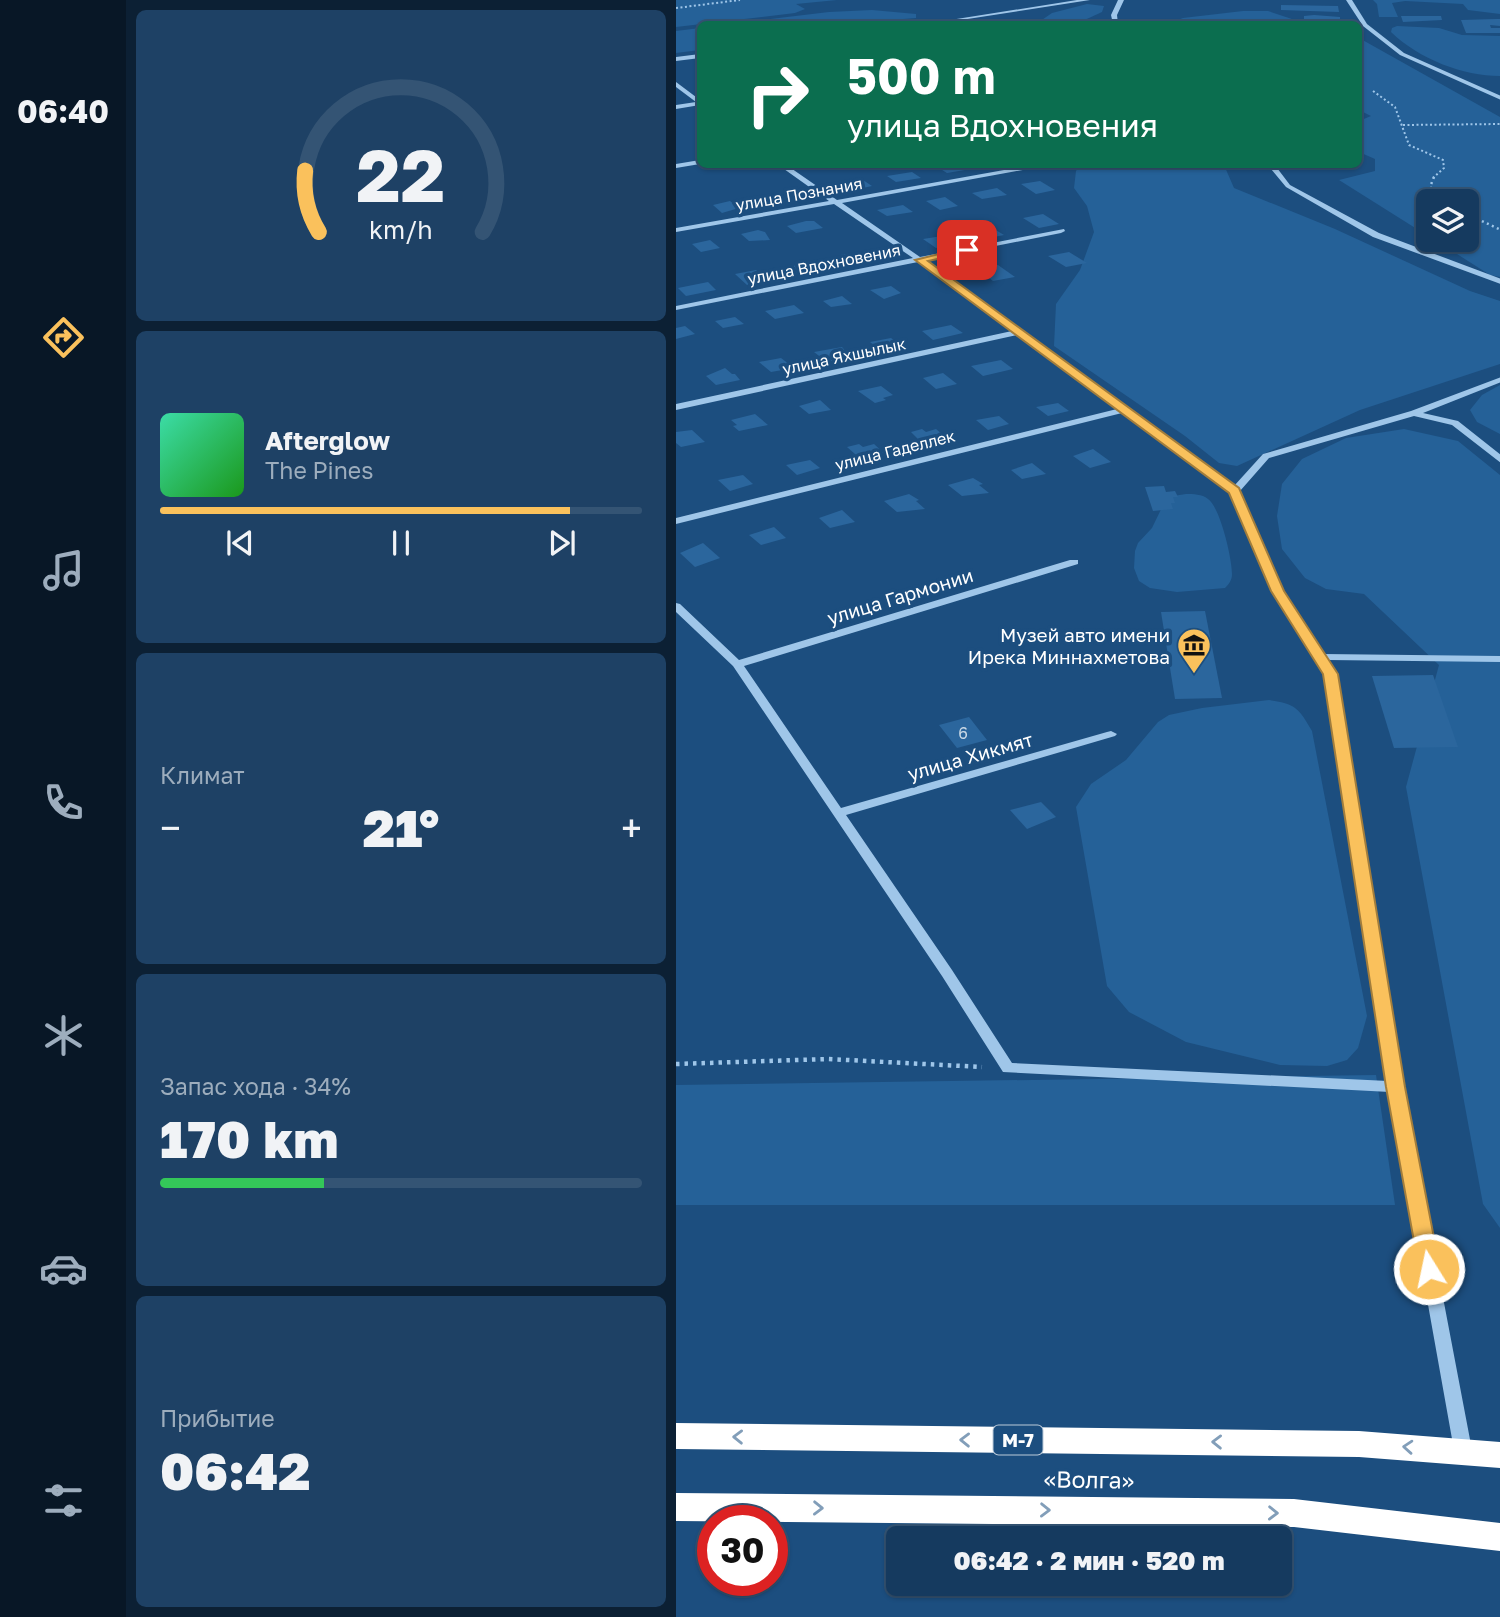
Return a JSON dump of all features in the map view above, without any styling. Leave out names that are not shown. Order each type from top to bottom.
[{"type":"highway","name":"«Волга»","points":[[676,1436],[1359,1444],[1463,1450],[1500,1455]]},
{"type":"highway","name":"«Волга»","points":[[676,1507],[1294,1513],[1500,1537]]},
{"type":"street","points":[[948,21],[1087,0]]},
{"type":"street","points":[[1115,21],[1114,15],[1121,0]]},
{"type":"street","points":[[1349,0],[1365,25],[1402,54],[1500,98]]},
{"type":"street","points":[[676,59],[697,56]]},
{"type":"street","points":[[676,84],[697,100]]},
{"type":"street","points":[[676,107],[697,103]]},
{"type":"street","points":[[676,166],[697,162]]},
{"type":"street","points":[[786,168],[920,260],[1235,491],[1277,591],[1331,674],[1395,1087],[1463,1450]]},
{"type":"street","name":"улица Познания","points":[[676,230],[1029,168]]},
{"type":"street","points":[[1273,168],[1288,186],[1376,235],[1500,282]]},
{"type":"street","name":"улица Вдохновения","points":[[676,308],[1060,231]]},
{"type":"street","name":"улица Яхшылык","points":[[676,407],[1018,332]]},
{"type":"street","points":[[1235,491],[1266,456],[1414,413],[1500,379]]},
{"type":"street","name":"улица Гаделлек","points":[[676,521],[1122,410]]},
{"type":"street","points":[[1414,413],[1455,423],[1500,460]]},
{"type":"street","name":"улица Гармонии","points":[[737,664],[1074,562]]},
{"type":"street","points":[[676,606],[737,664],[947,973],[1008,1068],[1395,1087]]},
{"type":"street","points":[[1320,657],[1500,659]]},
{"type":"street","name":"улица Хикмят","points":[[838,813],[1111,734]]},
{"type":"path","points":[[676,8],[740,0]]},
{"type":"path","points":[[1373,92],[1388,98],[1403,118],[1409,145],[1443,160],[1444,168],[1434,176],[1430,187],[1432,189]]},
{"type":"path","points":[[1403,125],[1500,124]]},
{"type":"path","points":[[1479,220],[1500,230]]},
{"type":"path","points":[[676,1064],[828,1059],[1008,1068]]},
{"type":"shaded area","points":[[676,0],[837,0],[796,4],[805,9],[795,13],[727,21],[697,21],[697,25],[676,27]]},
{"type":"shaded area","points":[[1373,0],[1500,0],[1500,14],[1468,10],[1463,4],[1405,1],[1392,3],[1398,17],[1379,17],[1377,4]]},
{"type":"shaded area","points":[[1087,4],[1104,6],[1102,12],[1082,21],[1040,21],[1052,13]]},
{"type":"shaded area","points":[[872,10],[916,14],[916,18],[879,21],[753,21]]},
{"type":"shaded area","points":[[1268,11],[1298,21],[1174,21]]},
{"type":"shaded area","points":[[697,28],[697,50],[676,53],[676,31]]},
{"type":"shaded area","points":[[1392,28],[1439,28],[1462,35],[1500,36],[1500,76],[1471,73],[1428,58],[1391,32]]},
{"type":"shaded area","points":[[1362,40],[1500,117],[1500,277],[1490,275],[1454,252],[1479,252],[1479,189],[1416,189],[1416,228],[1339,180],[1375,171],[1375,159],[1362,153],[1362,120],[1371,116],[1362,112]]},
{"type":"shaded area","points":[[1078,168],[1225,168],[1234,188],[1335,229],[1470,291],[1500,301],[1500,364],[1360,410],[1237,466],[1219,463],[1185,436],[1054,346],[1056,304],[1080,270],[1094,232],[1087,206],[1074,188]]},
{"type":"shaded area","points":[[1501,385],[1500,434],[1477,422],[1470,410],[1482,395]]},
{"type":"shaded area","points":[[1404,429],[1458,441],[1500,475],[1500,1228],[1483,1204],[1406,787],[1439,665],[1364,594],[1326,589],[1305,578],[1282,549],[1277,516],[1282,484],[1302,459],[1346,438]]},
{"type":"shaded area","points":[[1186,494],[1206,497],[1217,512],[1228,545],[1232,574],[1225,588],[1177,592],[1150,588],[1139,581],[1134,568],[1138,543],[1152,528],[1167,497]]},
{"type":"shaded area","points":[[1269,700],[1296,708],[1312,731],[1367,1016],[1358,1048],[1347,1060],[1327,1066],[1280,1065],[1186,1042],[1129,1012],[1107,986],[1076,807],[1091,784],[1126,760],[1158,722],[1169,715]]},
{"type":"shaded area","points":[[1376,1075],[1395,1205],[676,1205],[676,1085]]},
{"type":"building","points":[[1281,5],[1338,6],[1339,12],[1281,10]]},
{"type":"building","points":[[1304,16],[1340,17],[1340,21],[1304,21]]},
{"type":"building","points":[[1401,16],[1441,16],[1442,20],[1403,22]]},
{"type":"building","points":[[1501,19],[1501,26],[1490,25],[1491,28],[1501,28],[1501,33],[1466,33],[1461,20]]},
{"type":"building","points":[[939,168],[965,170],[947,173]]},
{"type":"building","points":[[912,172],[921,178],[896,182],[887,176]]},
{"type":"building","points":[[860,178],[872,186],[854,190],[842,181]]},
{"type":"building","points":[[1040,181],[1055,190],[1036,194],[1021,184]]},
{"type":"building","points":[[997,188],[1007,195],[982,199],[972,193]]},
{"type":"building","points":[[781,195],[789,201],[772,205],[760,196]]},
{"type":"building","points":[[945,197],[958,206],[940,210],[926,201]]},
{"type":"building","points":[[730,201],[739,208],[722,213],[713,205]]},
{"type":"building","points":[[903,205],[913,212],[887,216],[877,210]]},
{"type":"building","points":[[1043,214],[1059,224],[1039,228],[1023,218]]},
{"type":"building","points":[[814,221],[823,228],[796,233],[787,226]]},
{"type":"building","points":[[989,226],[1004,235],[984,239],[970,229]]},
{"type":"building","points":[[758,230],[765,232],[770,240],[749,241],[741,234]]},
{"type":"building","points":[[942,236],[954,244],[936,248],[923,239]]},
{"type":"building","points":[[710,240],[720,248],[701,252],[692,244]]},
{"type":"building","points":[[860,252],[871,261],[851,263],[840,255]]},
{"type":"building","points":[[1069,252],[1087,263],[1066,267],[1048,256]]},
{"type":"building","points":[[807,262],[819,271],[798,275],[790,267]]},
{"type":"building","points":[[998,265],[1015,277],[993,281],[977,269]]},
{"type":"building","points":[[756,270],[769,281],[747,285],[735,274]]},
{"type":"building","points":[[708,282],[716,290],[686,296],[678,288]]},
{"type":"building","points":[[891,286],[901,293],[884,299],[870,290]]},
{"type":"building","points":[[842,296],[852,304],[831,307],[823,301]]},
{"type":"building","points":[[794,305],[804,313],[775,319],[765,311]]},
{"type":"building","points":[[735,317],[744,324],[723,328],[715,321]]},
{"type":"building","points":[[951,325],[963,333],[933,340],[922,331]]},
{"type":"building","points":[[685,326],[695,334],[676,339],[676,328]]},
{"type":"building","points":[[891,338],[900,345],[880,350],[870,342]]},
{"type":"building","points":[[842,347],[850,357],[827,362],[814,352]]},
{"type":"building","points":[[781,358],[794,368],[771,372],[759,362]]},
{"type":"building","points":[[1001,360],[1013,369],[983,376],[971,366]]},
{"type":"building","points":[[725,368],[740,380],[716,385],[706,376]]},
{"type":"building","points":[[943,373],[957,384],[936,389],[923,378]]},
{"type":"building","points":[[881,386],[893,395],[875,403],[858,391]]},
{"type":"building","points":[[820,400],[831,410],[809,414],[799,406]]},
{"type":"building","points":[[1058,403],[1069,411],[1048,416],[1036,407]]},
{"type":"building","points":[[755,414],[768,425],[739,431],[733,426],[737,425],[731,420]]},
{"type":"building","points":[[999,416],[1009,424],[988,430],[976,420]]},
{"type":"building","points":[[922,429],[926,432],[936,429],[949,440],[925,445],[915,439],[918,439],[911,432]]},
{"type":"building","points":[[692,430],[705,442],[681,447],[676,443],[676,432]]},
{"type":"building","points":[[859,444],[863,447],[874,444],[886,455],[861,461],[852,455],[855,454],[847,447]]},
{"type":"building","points":[[1093,449],[1111,462],[1090,468],[1073,456]]},
{"type":"building","points":[[810,460],[820,468],[797,475],[786,465]]},
{"type":"building","points":[[1032,463],[1046,474],[1022,479],[1011,470]]},
{"type":"building","points":[[743,475],[753,484],[730,491],[718,480]]},
{"type":"building","points":[[973,478],[983,484],[979,485],[989,493],[962,496],[948,485]]},
{"type":"building","points":[[1164,486],[1166,492],[1175,491],[1178,497],[1173,497],[1173,509],[1153,511],[1145,487]]},
{"type":"building","points":[[909,494],[919,500],[916,501],[925,509],[897,512],[884,501]]},
{"type":"building","points":[[842,510],[855,522],[830,528],[819,518]]},
{"type":"building","points":[[774,527],[786,538],[761,545],[749,535]]},
{"type":"building","points":[[703,543],[720,558],[695,567],[680,553]]},
{"type":"building","name":"Музей авто имени Ирека Миннахметова","points":[[1205,611],[1222,698],[1175,699],[1161,612]]},
{"type":"building","points":[[1433,675],[1458,747],[1394,748],[1372,676]]},
{"type":"building","points":[[969,717],[987,740],[957,748],[939,725]]},
{"type":"building","points":[[1041,802],[1056,817],[1027,829],[1010,810]]},
{"type":"place","name":"Музей авто имени Ирека Миннахметова","points":[[1194,675]]},
{"type":"route","points":[[967,250],[920,260],[1235,491],[1277,591],[1331,674],[1395,1087],[1429,1269]]}]
